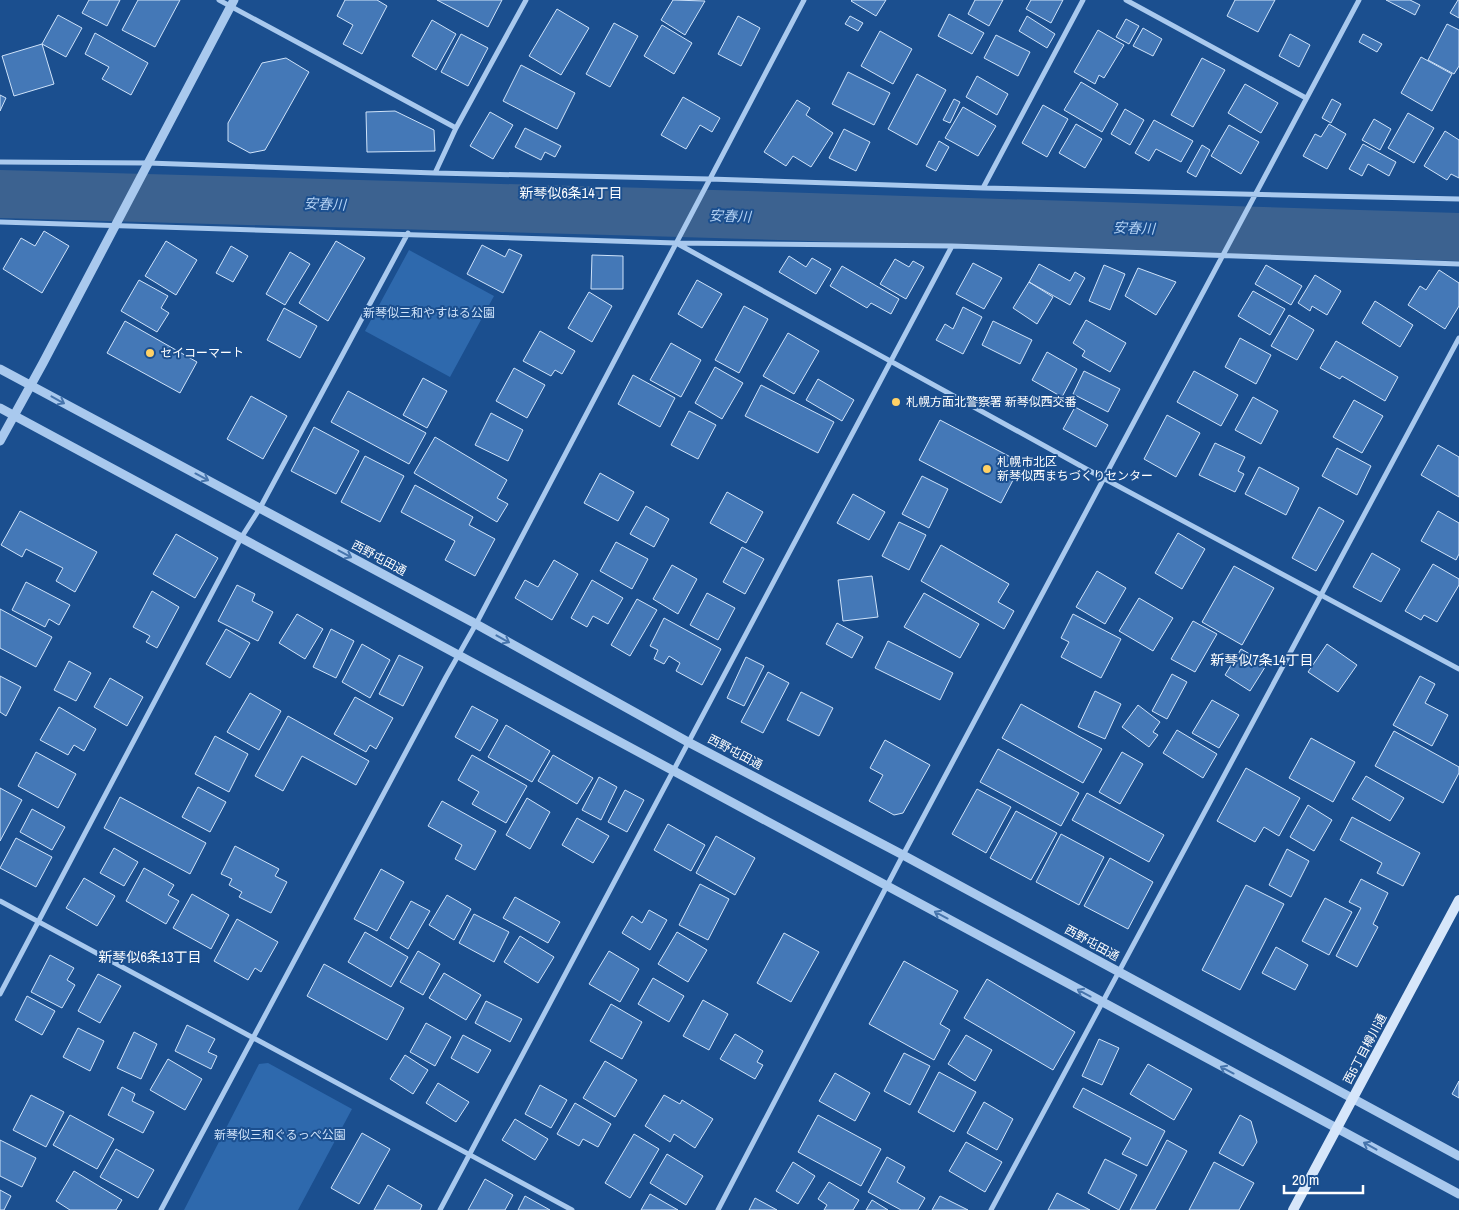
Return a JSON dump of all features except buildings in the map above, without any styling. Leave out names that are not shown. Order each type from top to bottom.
[{"type":"main road","name":"西5丁目樽川通","points":[[1293,1210],[1457,906]]},
{"type":"street","points":[[219,0],[232,3],[456,128]]},
{"type":"street","points":[[435,173],[456,128],[526,0]]},
{"type":"street","points":[[161,1210],[476,624],[804,0]]},
{"type":"street","points":[[983,188],[1083,0]]},
{"type":"street","points":[[1126,0],[1306,98]]},
{"type":"street","points":[[718,1210],[903,855],[1359,0]]},
{"type":"street","points":[[0,441],[232,3]]},
{"type":"street","points":[[0,162],[148,163],[435,173],[709,178],[983,188],[1459,199]]},
{"type":"street","points":[[0,222],[676,243],[952,246],[1459,264]]},
{"type":"street","points":[[0,994],[241,538],[260,508],[408,234]]},
{"type":"street","points":[[676,243],[1103,478],[1459,669]]},
{"type":"street","points":[[440,1210],[952,246]]},
{"type":"street","points":[[991,1210],[1319,593],[1459,338]]},
{"type":"street","name":"西野屯田通","points":[[0,368],[476,624],[688,742],[903,855],[1459,1156]]},
{"type":"street","points":[[0,408],[1459,1194]]},
{"type":"street","points":[[0,901],[572,1210]]},
{"type":"green space","name":"新琴似三和やすはる公園","points":[[409,250],[494,296],[450,377],[365,331]]},
{"type":"green space","name":"新琴似三和ぐるっぺ公園","points":[[268,1063],[352,1109],[298,1210],[184,1210],[259,1064]]},
{"type":"waterway","name":"安春川","points":[[0,194],[1459,237]]},
{"type":"place","name":"セイコーマート","points":[[150,353]]},
{"type":"place","name":"札幌方面北警察署 新琴似西交番","points":[[896,402]]},
{"type":"place","name":"札幌市北区 新琴似西まちづくりセンター","points":[[987,469]]},
{"type":"district","name":"新琴似6条14丁目","points":[[571,193]]},
{"type":"district","name":"新琴似7条14丁目","points":[[1262,660]]},
{"type":"district","name":"新琴似6条13丁目","points":[[150,957]]}]
